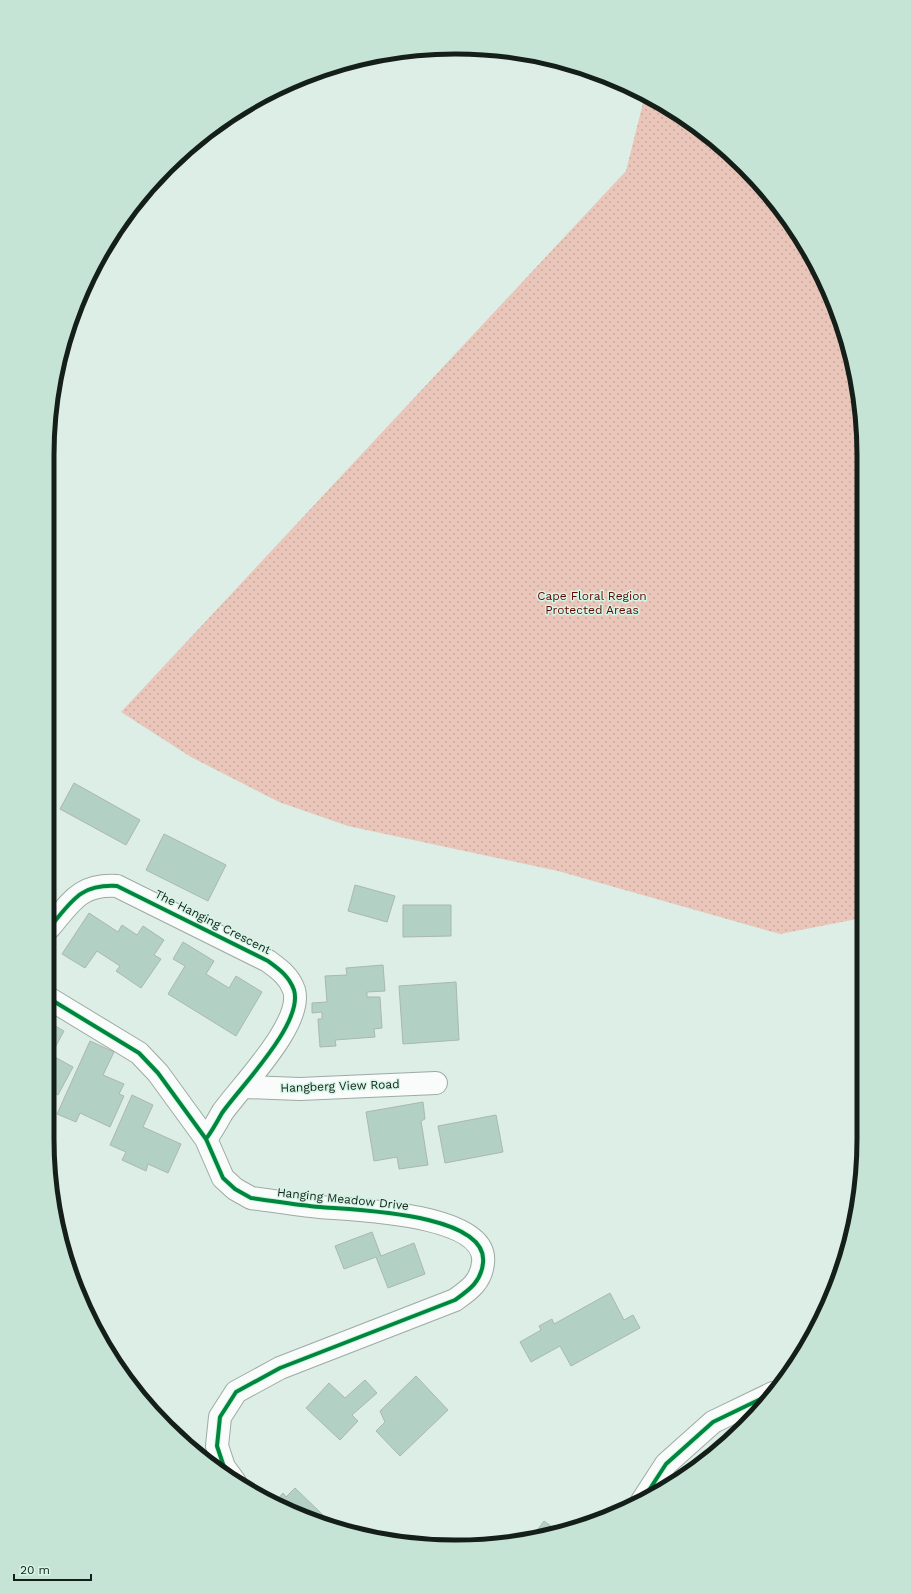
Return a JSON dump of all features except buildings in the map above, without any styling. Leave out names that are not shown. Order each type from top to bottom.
[{"type":"street","name":"The Hanging Crescent","points":[[54,922],[70,903],[84,890],[102,885],[117,886],[268,961],[287,975],[294,991],[293,1012],[281,1035],[244,1087],[223,1112],[206,1139]]},
{"type":"street","name":"Hanging Meadow Drive","points":[[54,1001],[139,1053],[158,1072],[206,1139],[223,1178],[235,1189],[251,1198],[412,1216],[464,1233],[478,1243],[484,1256],[482,1270],[474,1287],[455,1300],[280,1368],[236,1392],[220,1417],[217,1446],[224,1466]]},
{"type":"street","name":"Hangberg View Road","points":[[244,1087],[300,1089],[436,1084]]},
{"type":"street","points":[[649,1490],[666,1464],[713,1422],[759,1400]]},
{"type":"green space","name":"Cape Floral Region Protected Areas","points":[[644,101],[679,122],[700,137],[739,172],[757,191],[774,211],[803,255],[816,278],[836,326],[854,403],[857,456],[857,919],[780,934],[558,871],[348,826],[279,802],[191,757],[121,712],[626,171]]},
{"type":"cycle path","points":[[54,922],[71,902],[85,891],[104,886],[117,886],[268,961],[280,970],[292,985],[295,1004],[290,1019],[281,1036],[256,1071],[222,1113],[206,1139]]},
{"type":"cycle path","points":[[54,1001],[139,1053],[158,1073],[206,1139],[223,1178],[235,1189],[251,1198],[416,1217],[443,1224],[465,1234],[479,1246],[483,1263],[480,1275],[474,1285],[455,1300],[280,1368],[236,1392],[220,1417],[217,1446],[224,1466]]},
{"type":"cycle path","points":[[649,1490],[666,1464],[713,1422],[760,1399]]}]
